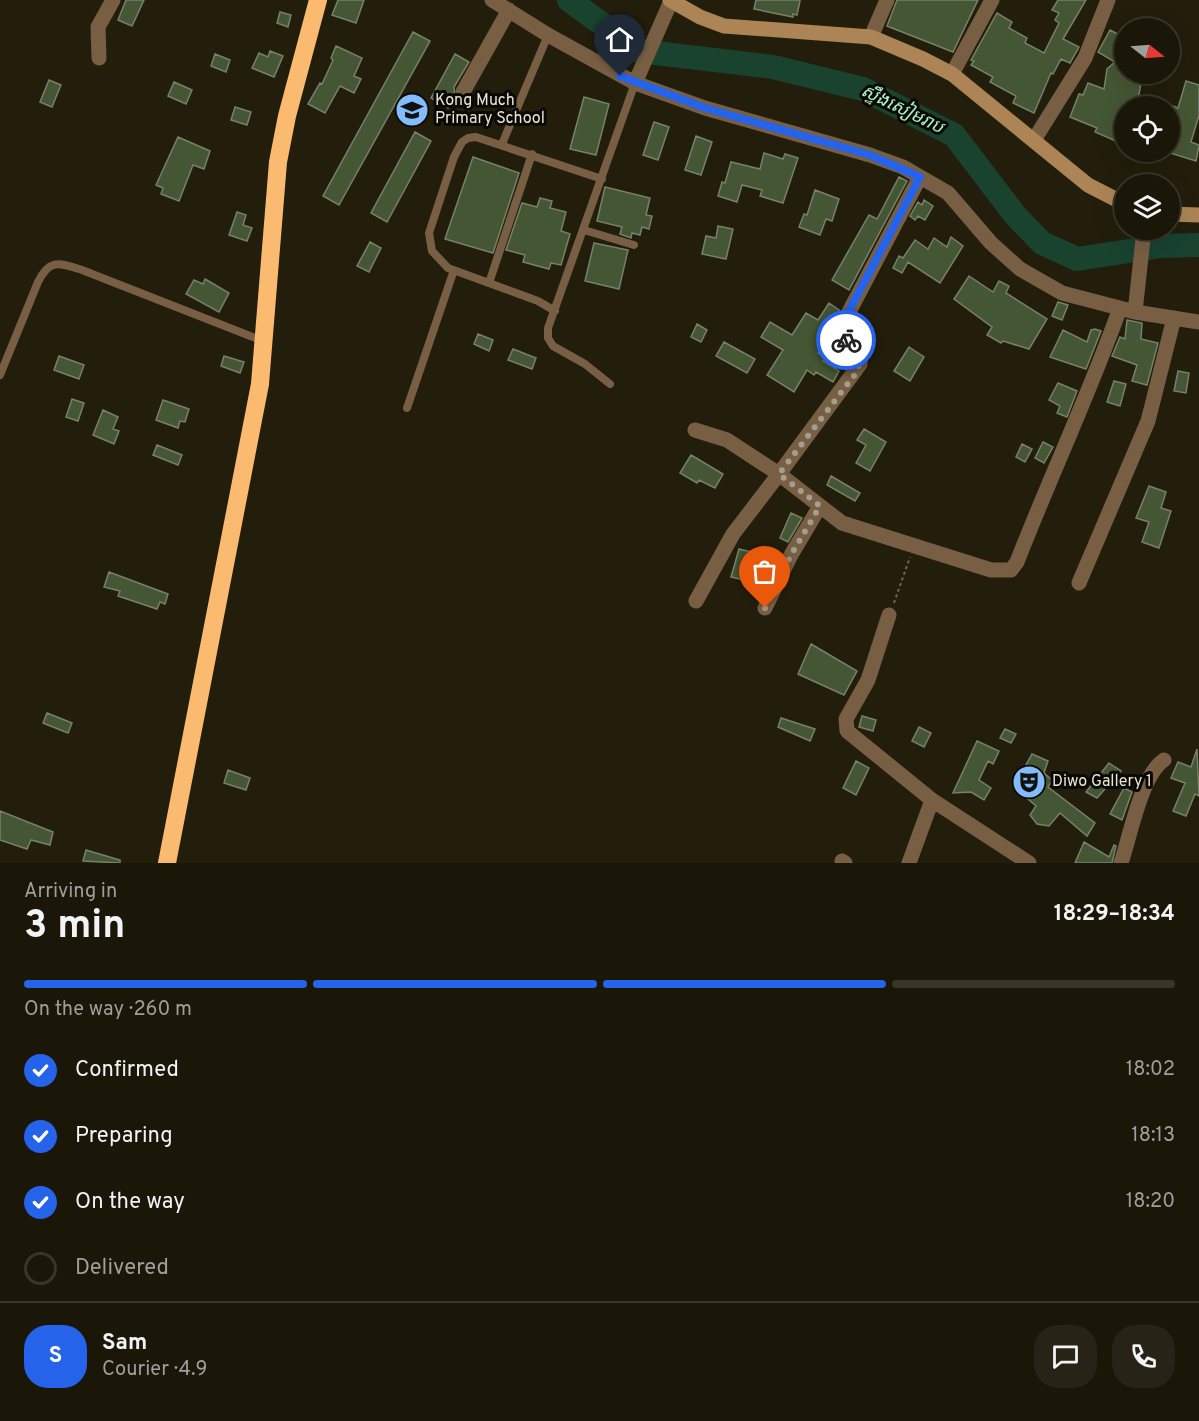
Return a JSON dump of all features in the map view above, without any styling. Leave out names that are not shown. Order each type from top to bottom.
[{"type":"highway","points":[[167,863],[260,384],[265,342],[272,212],[278,162],[287,116],[318,0]]},
{"type":"street","points":[[99,58],[98,27],[113,0]]},
{"type":"street","points":[[492,0],[548,35],[636,79],[705,108],[870,155],[920,177],[948,193],[991,243],[1020,269],[1062,293],[1127,310],[1199,322]]},
{"type":"street","points":[[871,37],[887,0]]},
{"type":"street","points":[[952,74],[992,0]]},
{"type":"street","points":[[1034,140],[1085,58],[1108,0]]},
{"type":"street","points":[[636,79],[670,1],[700,17],[724,26],[871,37],[952,74],[1097,191],[1114,199]]},
{"type":"street","points":[[463,92],[509,9]]},
{"type":"street","points":[[696,601],[733,534],[860,364],[859,353],[842,336],[840,329],[920,177]]},
{"type":"street","points":[[1180,214],[1199,215]]},
{"type":"street","points":[[695,430],[727,440],[779,474],[842,523],[991,570],[1011,570],[1017,562],[1049,480],[1127,310],[1137,281],[1142,240]]},
{"type":"street","points":[[1079,583],[1148,421],[1174,318]]},
{"type":"street","points":[[765,608],[791,555],[820,506]]},
{"type":"street","points":[[889,615],[868,680],[846,719],[847,731],[932,800],[1029,863]]},
{"type":"street","points":[[1121,863],[1149,779],[1156,765],[1164,760]]},
{"type":"street","points":[[909,863],[932,800]]},
{"type":"lane","points":[[502,144],[548,35]]},
{"type":"lane","points":[[610,384],[585,364],[550,343],[548,328],[636,79]]},
{"type":"lane","points":[[555,311],[448,268],[435,256],[429,241],[429,233],[454,157],[462,142],[476,137],[602,179]]},
{"type":"lane","points":[[489,283],[532,154]]},
{"type":"lane","points":[[584,230],[634,246]]},
{"type":"lane","points":[[0,375],[38,282],[45,268],[53,264],[82,270],[265,342]]},
{"type":"lane","points":[[407,408],[454,270]]},
{"type":"path","points":[[889,615],[914,546]]},
{"type":"building","points":[[126,0],[144,0],[132,26],[118,20]]},
{"type":"building","points":[[338,0],[364,0],[356,23],[332,15]]},
{"type":"building","points":[[756,0],[800,1],[797,15],[793,14],[793,17],[754,9]]},
{"type":"building","points":[[897,0],[978,0],[953,52],[887,26]]},
{"type":"building","points":[[1058,0],[1086,0],[1063,39],[1079,47],[1070,63],[1061,59],[1053,74],[1051,73],[1034,113],[1013,103],[1016,96],[990,82],[993,77],[971,65],[974,61],[971,60],[997,13],[1012,22],[1009,28],[1027,38],[1025,43],[1044,53],[1059,23],[1055,20],[1059,13],[1052,10]]},
{"type":"building","points":[[280,12],[291,15],[288,27],[277,23]]},
{"type":"building","points":[[1110,30],[1114,32],[1114,61],[1098,52]]},
{"type":"building","points":[[413,32],[430,41],[339,205],[323,196]]},
{"type":"building","points":[[336,46],[362,58],[354,76],[361,79],[354,93],[340,86],[325,113],[308,104],[320,83],[322,84],[333,60],[331,58]]},
{"type":"building","points":[[270,51],[283,56],[274,77],[252,68],[259,53],[268,57]]},
{"type":"building","points":[[215,54],[230,60],[226,72],[211,66]]},
{"type":"building","points":[[455,54],[469,62],[454,87],[455,97],[448,108],[431,98]]},
{"type":"building","points":[[1114,63],[1114,84],[1141,84],[1139,96],[1114,96],[1114,140],[1095,132],[1097,128],[1070,117],[1079,94],[1083,95],[1088,83],[1104,89],[1107,69]]},
{"type":"building","points":[[49,80],[61,85],[52,107],[40,102]]},
{"type":"building","points":[[1186,81],[1199,85],[1199,115],[1191,142],[1199,145],[1196,161],[1180,156],[1180,101]]},
{"type":"building","points":[[174,82],[192,90],[186,104],[168,96]]},
{"type":"building","points":[[584,97],[609,104],[596,155],[570,149]]},
{"type":"building","points":[[235,107],[251,112],[247,125],[231,120]]},
{"type":"building","points":[[654,122],[669,127],[658,160],[643,155]]},
{"type":"building","points":[[415,132],[431,141],[387,222],[371,213]]},
{"type":"building","points":[[696,136],[712,142],[701,175],[685,170]]},
{"type":"building","points":[[178,137],[210,151],[204,169],[193,165],[179,201],[161,194],[163,188],[156,185]]},
{"type":"building","points":[[764,153],[783,159],[785,154],[798,158],[783,203],[760,196],[762,190],[742,185],[737,202],[718,196],[722,182],[725,183],[731,162],[760,169]]},
{"type":"building","points":[[473,157],[519,173],[493,253],[445,239]]},
{"type":"building","points":[[899,177],[907,181],[849,290],[832,280],[869,215],[877,219]]},
{"type":"building","points":[[605,187],[650,198],[646,215],[652,216],[649,229],[642,227],[640,235],[632,233],[631,238],[620,234],[622,227],[597,221]]},
{"type":"building","points":[[815,190],[839,199],[832,221],[826,219],[820,235],[799,227],[804,214],[807,215]]},
{"type":"building","points":[[540,198],[552,201],[550,208],[566,212],[561,231],[570,234],[561,265],[551,263],[549,269],[523,262],[525,255],[506,250],[522,203],[537,207]]},
{"type":"building","points":[[924,200],[933,206],[925,220],[918,216],[915,220],[910,216],[918,202],[922,205]]},
{"type":"building","points":[[237,212],[246,215],[243,225],[252,228],[247,241],[229,235]]},
{"type":"building","points":[[718,226],[733,229],[726,259],[702,254],[706,236],[716,238]]},
{"type":"building","points":[[951,237],[963,246],[940,283],[908,262],[902,273],[893,268],[899,256],[903,258],[915,240],[928,249],[934,238],[947,247]]},
{"type":"building","points":[[370,242],[381,248],[369,272],[357,266]]},
{"type":"building","points":[[594,243],[628,250],[619,289],[585,281]]},
{"type":"building","points":[[969,276],[993,292],[999,281],[1009,286],[1006,293],[1047,319],[1029,349],[1003,341],[1001,343],[987,335],[992,327],[954,299]]},
{"type":"building","points":[[205,279],[229,293],[219,312],[186,294],[194,280],[203,284]]},
{"type":"building","points":[[1058,302],[1068,305],[1062,320],[1052,316]]},
{"type":"building","points":[[829,303],[839,310],[831,324],[831,333],[818,353],[825,358],[823,361],[839,371],[833,382],[816,372],[814,375],[807,370],[794,392],[767,375],[783,350],[761,337],[770,322],[792,335],[806,313],[818,320]]},
{"type":"building","points":[[1127,320],[1142,323],[1141,339],[1158,343],[1147,385],[1132,381],[1137,365],[1112,356],[1120,337],[1125,339]]},
{"type":"building","points":[[697,324],[707,330],[701,342],[691,337]]},
{"type":"building","points":[[1063,330],[1087,342],[1091,330],[1101,331],[1086,369],[1050,357]]},
{"type":"building","points":[[478,334],[493,340],[489,351],[474,344]]},
{"type":"building","points":[[724,342],[755,359],[747,373],[716,356]]},
{"type":"building","points":[[909,347],[924,357],[910,381],[894,371]]},
{"type":"building","points":[[513,349],[536,358],[532,369],[508,360]]},
{"type":"building","points":[[59,356],[84,365],[79,379],[54,370]]},
{"type":"building","points":[[224,356],[244,362],[240,373],[221,366]]},
{"type":"building","points":[[1178,371],[1189,373],[1186,393],[1174,391]]},
{"type":"building","points":[[1114,381],[1126,384],[1120,406],[1107,402]]},
{"type":"building","points":[[1058,383],[1077,391],[1067,417],[1057,413],[1060,406],[1049,400]]},
{"type":"building","points":[[72,399],[84,403],[78,421],[66,417]]},
{"type":"building","points":[[163,400],[189,409],[185,422],[180,421],[178,428],[156,420]]},
{"type":"building","points":[[103,410],[118,417],[113,429],[119,431],[114,444],[93,435]]},
{"type":"building","points":[[864,429],[886,442],[870,471],[856,463],[866,445],[857,440]]},
{"type":"building","points":[[1043,442],[1053,447],[1044,463],[1035,458]]},
{"type":"building","points":[[1022,444],[1032,449],[1025,462],[1016,457]]},
{"type":"building","points":[[157,445],[182,455],[178,465],[153,455]]},
{"type":"building","points":[[691,455],[723,474],[715,488],[699,480],[697,483],[680,473]]},
{"type":"building","points":[[831,476],[860,493],[855,501],[827,485]]},
{"type":"building","points":[[1149,486],[1166,492],[1161,508],[1171,511],[1159,548],[1142,542],[1149,522],[1136,518]]},
{"type":"building","points":[[791,513],[802,518],[788,542],[780,538]]},
{"type":"building","points":[[739,549],[752,552],[744,580],[731,577]]},
{"type":"building","points":[[109,572],[168,594],[165,604],[160,602],[157,609],[118,596],[120,591],[104,587]]},
{"type":"building","points":[[811,644],[857,671],[844,695],[798,674]]},
{"type":"building","points":[[47,713],[72,723],[68,733],[43,723]]},
{"type":"building","points":[[862,716],[876,720],[873,731],[859,727]]},
{"type":"building","points":[[781,718],[815,729],[810,741],[778,727]]},
{"type":"building","points":[[919,727],[931,733],[924,747],[912,741]]},
{"type":"building","points":[[1005,729],[1016,734],[1011,743],[1000,738]]},
{"type":"building","points":[[977,741],[999,751],[993,764],[988,761],[979,780],[991,788],[984,800],[971,792],[953,793]]},
{"type":"building","points":[[1197,749],[1199,796],[1195,794],[1186,816],[1173,811],[1185,783],[1171,778],[1178,762],[1191,767]]},
{"type":"building","points":[[1032,754],[1048,761],[1044,773],[1052,780],[1048,787],[1095,823],[1087,836],[1060,813],[1049,826],[1037,824],[1030,815],[1036,806],[1015,788],[1015,785]]},
{"type":"building","points":[[856,761],[869,768],[856,795],[843,788]]},
{"type":"building","points":[[1109,763],[1121,771],[1097,798],[1086,792]]},
{"type":"building","points":[[228,770],[250,778],[246,790],[224,783]]},
{"type":"building","points":[[1124,788],[1132,792],[1122,820],[1110,814]]},
{"type":"building","points":[[0,811],[53,832],[50,845],[31,840],[27,849],[0,840]]},
{"type":"building","points":[[1084,842],[1109,857],[1114,845],[1116,846],[1112,863],[1075,863]]},
{"type":"building","points":[[86,850],[120,860],[120,863],[83,861]]},
{"type":"waterway","name":"ស្ទឹងសៀមរាប","points":[[569,0],[639,51],[773,67],[863,89],[954,135],[1015,215],[1042,243],[1077,259],[1161,246],[1199,245]]},
{"type":"way so far","points":[[765,608],[791,555],[820,506],[779,474],[856,373],[861,358],[846,340]]},
{"type":"place","name":"Kong Much Primary School","points":[[412,110]]},
{"type":"place","name":"Diwo Gallery 1","points":[[1029,782]]},
{"type":"route","points":[[620,76],[705,108],[870,155],[903,167],[920,177],[842,324],[839,333],[846,340]]}]
